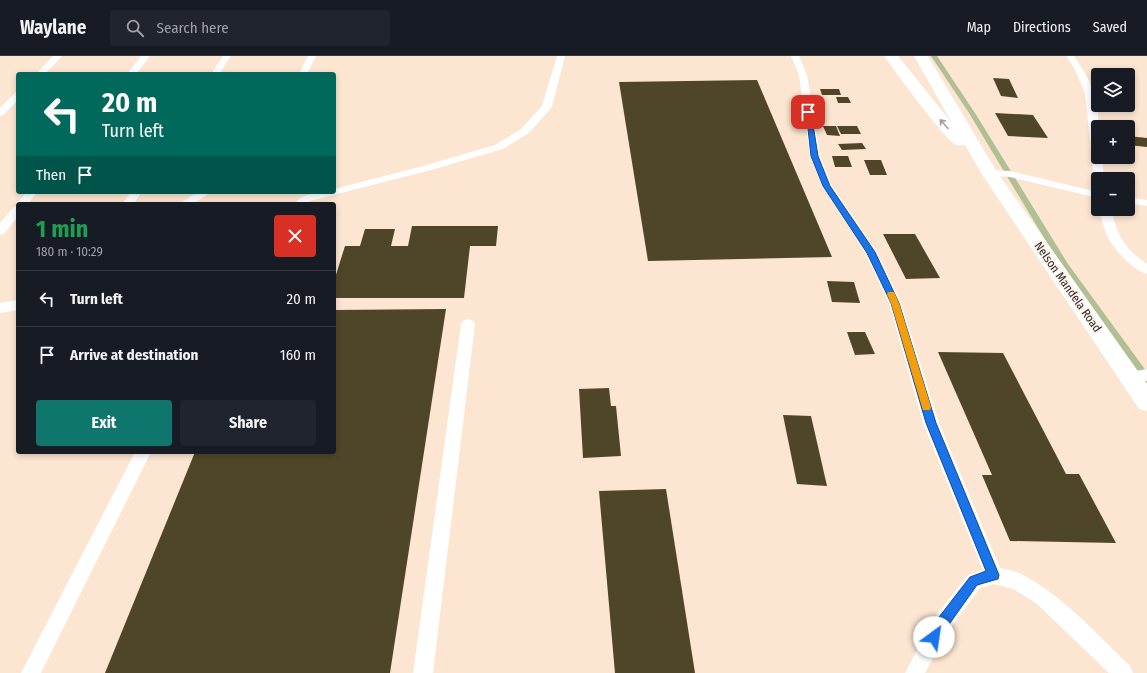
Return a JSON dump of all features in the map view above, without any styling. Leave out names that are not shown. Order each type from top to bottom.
[{"type":"main road","name":"Nelson Mandela Road","points":[[891,56],[941,120],[989,173],[1139,376],[1147,402]]},
{"type":"main road","name":"Nelson Mandela Road","points":[[921,56],[989,173]]},
{"type":"lane","points":[[42,72],[58,56]]},
{"type":"lane","points":[[133,72],[146,56]]},
{"type":"lane","points":[[216,72],[227,56]]},
{"type":"lane","points":[[304,72],[312,56]]},
{"type":"lane","points":[[336,191],[427,168],[499,147],[525,132],[547,107],[561,56]]},
{"type":"lane","points":[[795,56],[803,75],[815,156],[827,186],[871,252],[895,303],[931,423],[994,575]]},
{"type":"lane","points":[[1070,56],[1078,68],[1090,94],[1098,172]]},
{"type":"lane","points":[[0,113],[16,97]]},
{"type":"lane","points":[[989,173],[1010,174],[1091,193]]},
{"type":"lane","points":[[24,202],[30,194]]},
{"type":"lane","points":[[188,202],[202,194]]},
{"type":"lane","points":[[302,202],[306,199],[326,194]]},
{"type":"lane","points":[[1135,201],[1147,203]]},
{"type":"lane","points":[[0,231],[16,211]]},
{"type":"lane","points":[[1107,216],[1112,234],[1130,258],[1147,270]]},
{"type":"lane","points":[[0,308],[16,306]]},
{"type":"lane","points":[[423,673],[468,324]]},
{"type":"lane","points":[[31,673],[142,454]]},
{"type":"lane","points":[[915,673],[940,626],[974,581],[994,575],[1017,581],[1042,597],[1080,631],[1123,673]]},
{"type":"building","points":[[993,78],[1009,79],[1018,98],[1001,96]]},
{"type":"building","points":[[757,80],[832,257],[648,261],[619,82]]},
{"type":"building","points":[[820,89],[839,89],[841,95],[822,95]]},
{"type":"building","points":[[836,97],[848,97],[851,103],[838,103]]},
{"type":"building","points":[[995,113],[1033,115],[1048,138],[1008,136]]},
{"type":"building","points":[[823,126],[836,126],[840,136],[827,135]]},
{"type":"building","points":[[837,126],[857,126],[861,134],[841,134]]},
{"type":"building","points":[[1135,137],[1147,138],[1147,147],[1135,146]]},
{"type":"building","points":[[862,143],[866,149],[842,150],[838,144]]},
{"type":"building","points":[[832,156],[848,156],[852,167],[835,167]]},
{"type":"building","points":[[864,160],[881,160],[887,175],[870,175]]},
{"type":"building","points":[[412,226],[498,226],[496,246],[470,246],[464,298],[336,298],[336,275],[345,246],[360,246],[365,229],[395,229],[391,246],[408,246]]},
{"type":"building","points":[[883,234],[915,234],[940,278],[906,279]]},
{"type":"building","points":[[827,281],[854,282],[860,303],[832,302]]},
{"type":"building","points":[[446,309],[390,673],[105,673],[194,454],[336,454],[336,310]]},
{"type":"building","points":[[847,332],[865,332],[875,354],[855,355]]},
{"type":"building","points":[[938,352],[1003,353],[1066,474],[1079,474],[1116,543],[1010,541],[982,475],[992,475]]},
{"type":"building","points":[[609,388],[611,406],[616,406],[621,456],[583,458],[579,389]]},
{"type":"building","points":[[783,415],[811,416],[827,486],[797,484]]},
{"type":"building","points":[[666,489],[695,673],[615,673],[599,491]]},
{"type":"waterway","points":[[934,56],[972,113],[1065,266],[1147,379]]},
{"type":"slow traffic","points":[[891,294],[926,407]]},
{"type":"route","points":[[808,112],[815,156],[827,186],[871,252],[895,303],[931,423],[994,575],[974,581],[940,626],[934,637]]}]
